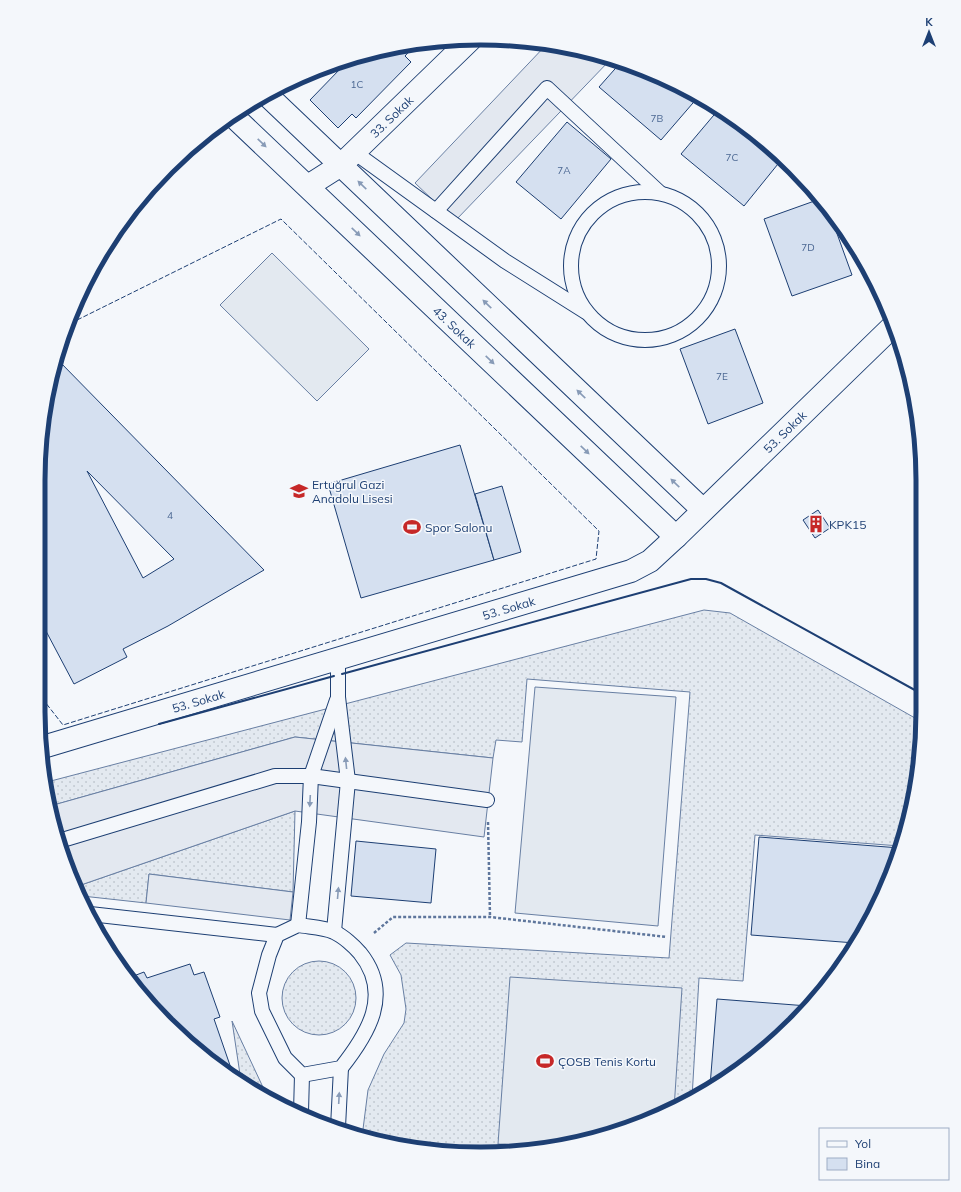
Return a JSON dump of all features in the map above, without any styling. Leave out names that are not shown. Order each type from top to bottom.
[{"type":"street","name":"33. Sokak","points":[[308,186],[348,159],[464,46]]},
{"type":"street","points":[[272,99],[348,159],[703,510]]},
{"type":"street","name":"43. Sokak","points":[[237,120],[676,537]]},
{"type":"street","name":"53. Sokak","points":[[46,744],[631,571],[650,561],[676,537],[889,330]]},
{"type":"lane","points":[[436,211],[547,88],[660,193]]},
{"type":"lane","points":[[348,159],[436,211],[505,261],[587,313],[607,330],[631,339],[657,340],[682,331],[702,315],[715,293],[720,267],[716,242],[704,219],[684,202],[660,193],[634,192],[609,200],[589,217],[576,239],[570,264],[574,290],[587,313]]},
{"type":"lane","points":[[334,931],[348,782],[338,696],[338,659]]},
{"type":"lane","points":[[298,925],[309,822],[312,776],[338,696]]},
{"type":"lane","points":[[65,839],[275,776],[312,776],[487,800]]},
{"type":"lane","points":[[96,915],[278,935],[298,925],[334,931],[356,949],[370,969],[376,989],[375,1010],[368,1028],[356,1048],[341,1068],[338,1123]]},
{"type":"lane","points":[[278,935],[269,955],[259,993],[262,1011],[285,1058],[302,1075],[301,1108]]},
{"type":"lane","points":[[302,1075],[341,1068]]},
{"type":"path","points":[[487,800],[490,917]]},
{"type":"path","points":[[356,949],[393,917],[490,917],[667,937]]},
{"type":"shaded area","points":[[542,50],[565,53],[606,64],[455,221],[415,183]]},
{"type":"shaded area","points":[[272,253],[369,349],[317,401],[220,305]]},
{"type":"shaded area","points":[[704,610],[730,613],[916,718],[915,740],[908,796],[895,846],[755,835],[743,981],[699,978],[692,1092],[647,1114],[593,1132],[565,1139],[509,1146],[452,1146],[396,1139],[363,1130],[368,1090],[384,1054],[404,1023],[406,1009],[401,975],[390,955],[406,943],[669,958],[690,692],[527,679],[522,742],[496,740],[493,758],[295,737],[55,805],[51,781]]},
{"type":"shaded area","points":[[535,687],[676,697],[658,926],[515,913]]},
{"type":"shaded area","points":[[295,737],[493,758],[484,837],[295,811],[81,885],[68,851],[55,805]]},
{"type":"shaded area","points":[[295,811],[293,892],[149,874],[146,903],[87,896],[81,885]]},
{"type":"shaded area","points":[[149,874],[293,892],[290,920],[146,903]]},
{"type":"shaded area","points":[[319,961],[340,967],[350,977],[356,998],[350,1019],[340,1029],[319,1035],[298,1029],[288,1019],[282,998],[288,977],[298,967]]},
{"type":"shaded area","points":[[510,977],[682,988],[675,1101],[620,1124],[565,1139],[517,1145],[498,1144]]},
{"type":"shaded area","points":[[232,1021],[264,1090],[240,1075]]},
{"type":"building","points":[[409,51],[405,56],[411,62],[356,118],[352,114],[338,128],[310,100],[341,68],[396,53]]},
{"type":"building","points":[[617,67],[647,78],[695,101],[661,140],[599,87]]},
{"type":"building","points":[[715,114],[746,135],[778,163],[744,206],[681,154]]},
{"type":"building","points":[[567,122],[611,159],[561,219],[516,182]]},
{"type":"building","points":[[815,201],[835,227],[852,275],[792,296],[764,219]]},
{"type":"building","points":[[735,329],[763,403],[708,424],[680,349]]},
{"type":"building","points":[[61,363],[264,570],[168,626],[123,649],[127,657],[74,684],[45,629],[46,452],[53,396]],"holes":[[[87,471],[174,559],[143,578]]]},
{"type":"building","name":"Spor Salonu","points":[[460,445],[494,560],[361,598],[328,484]]},
{"type":"building","points":[[502,486],[521,552],[494,560],[475,494]]},
{"type":"building","name":"KPK15","points":[[818,510],[830,528],[815,538],[803,520]]},
{"type":"building","points":[[759,837],[894,848],[883,878],[871,904],[850,943],[751,935]]},
{"type":"building","points":[[356,841],[436,849],[431,903],[351,896]]},
{"type":"building","points":[[190,964],[194,975],[204,972],[220,1017],[214,1019],[231,1068],[193,1039],[153,999],[134,976],[144,972],[147,978]]},
{"type":"building","points":[[717,999],[802,1006],[768,1039],[746,1057],[710,1081]]},
{"type":"fence","points":[[45,702],[63,725],[596,559],[599,531],[281,219],[75,321]]},
{"type":"wall","points":[[342,674],[691,579],[706,579],[721,583],[916,691]]},
{"type":"wall","points":[[159,724],[334,676]]},
{"type":"place","name":"Ertuğrul Gazi Anadolu Lisesi","points":[[299,491]]},
{"type":"place","name":"KPK15","points":[[816,524]]},
{"type":"place","name":"Spor Salonu","points":[[412,527]]},
{"type":"place","name":"ÇOSB Tenis Kortu","points":[[545,1061]]}]
